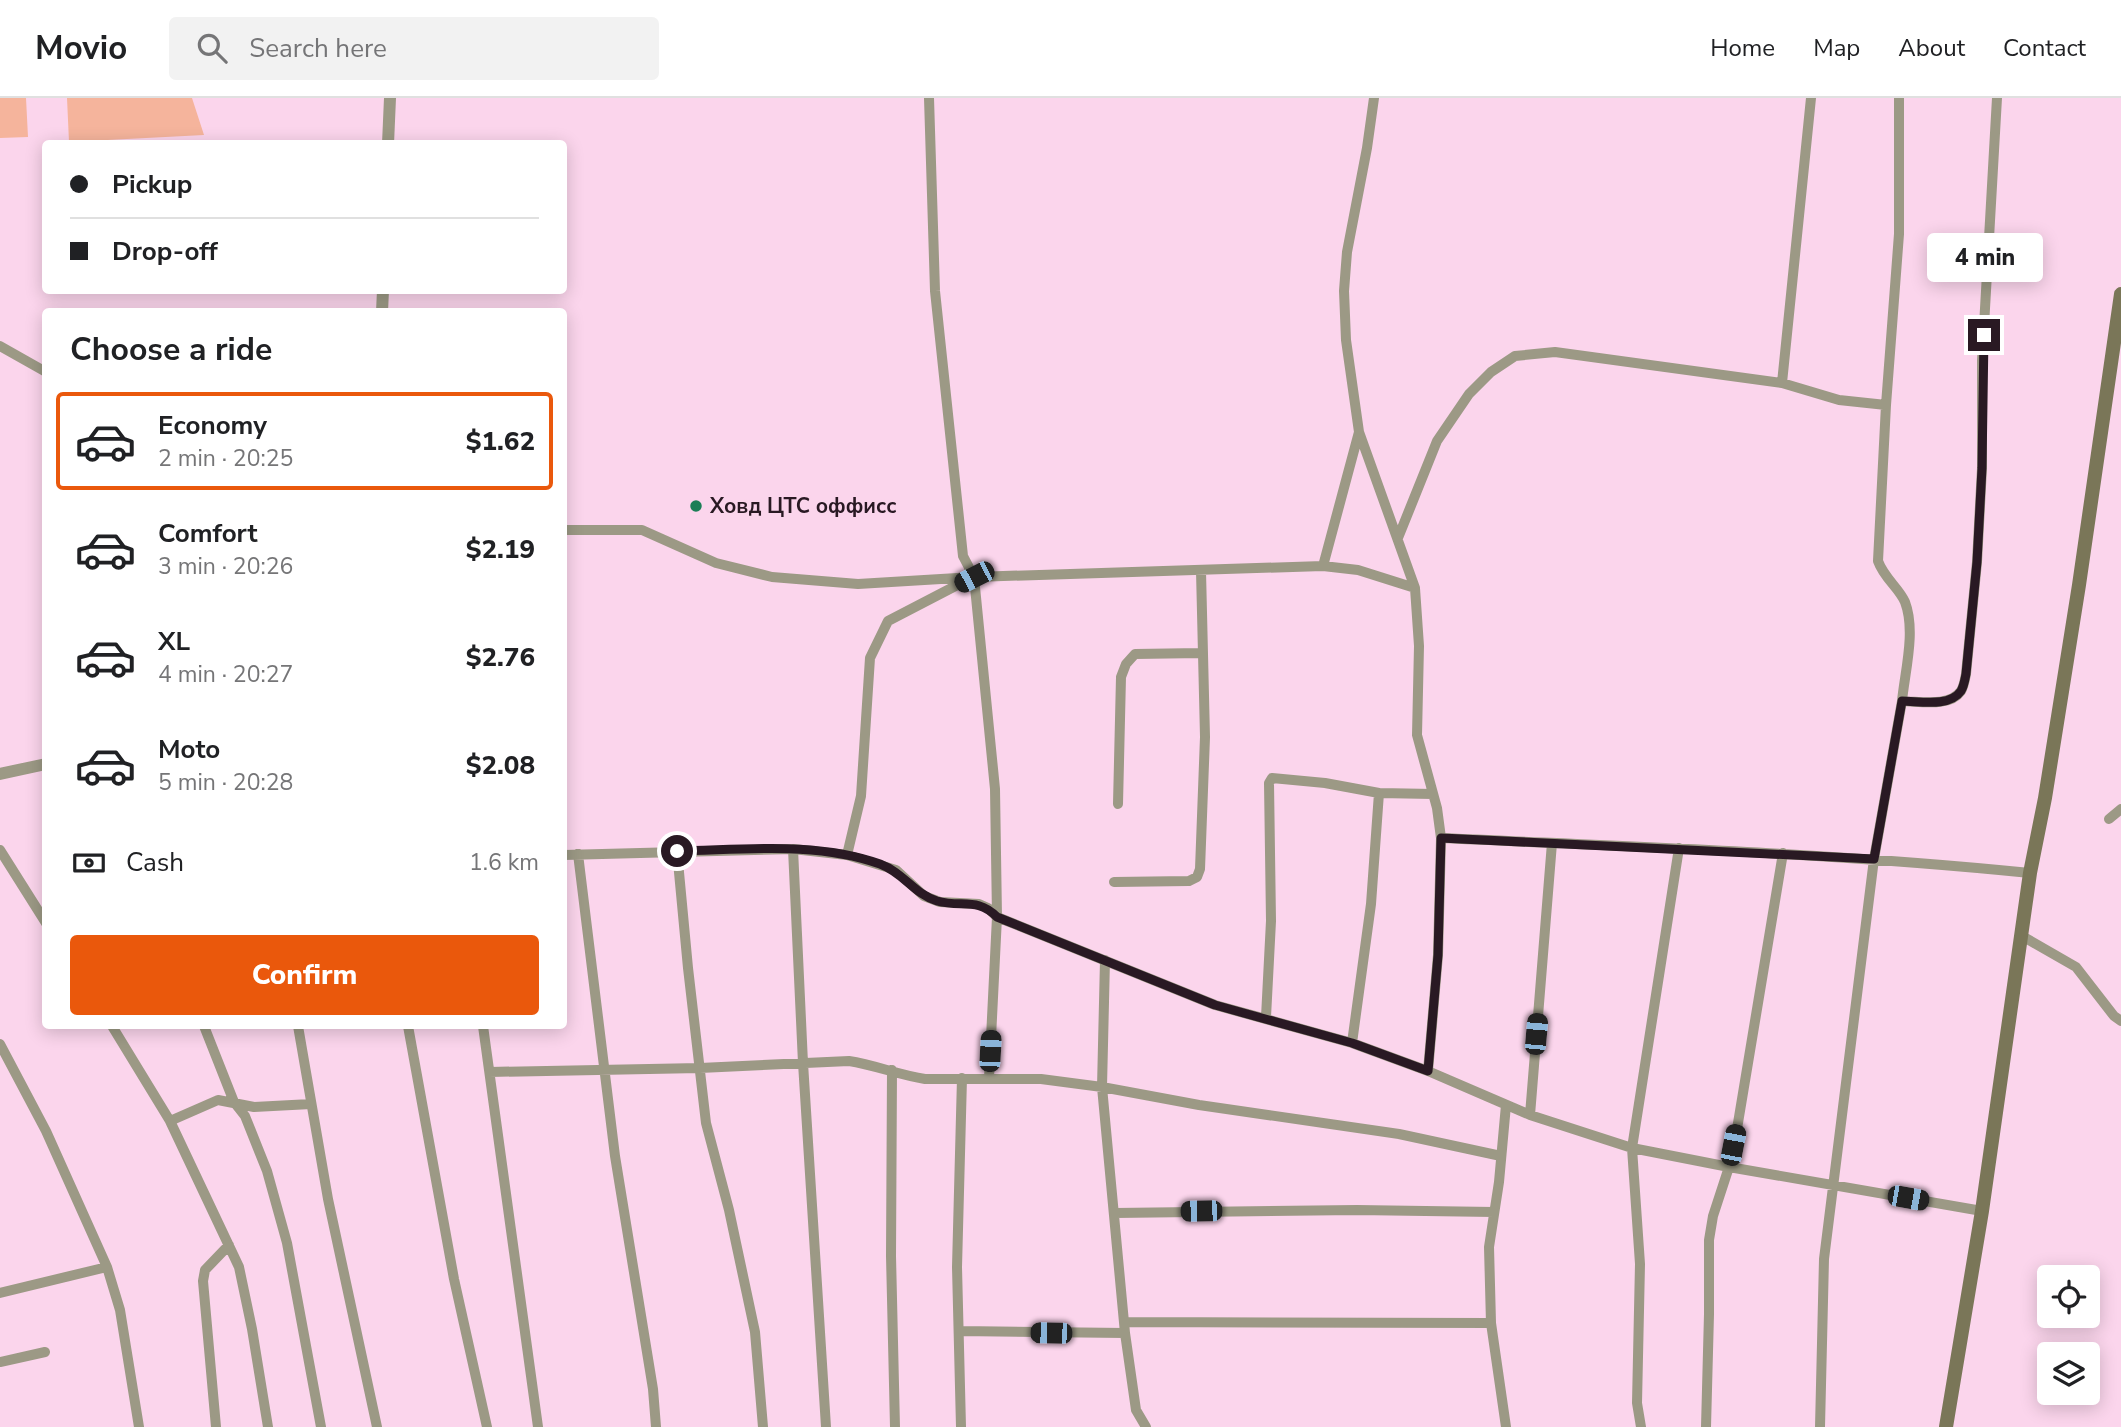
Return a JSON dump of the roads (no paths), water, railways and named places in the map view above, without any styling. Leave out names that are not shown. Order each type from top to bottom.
[{"type":"main road","points":[[1946,1427],[1982,1211],[2030,873],[2045,798],[2079,585],[2121,294]]},
{"type":"street","points":[[388,140],[390,98]]},
{"type":"street","points":[[929,98],[935,291],[963,556],[974,577],[995,789],[997,917],[989,1078]]},
{"type":"street","points":[[1374,98],[1371,127],[1346,252],[1344,291],[1348,360],[1359,432],[1415,588],[1419,646],[1417,735],[1433,794],[1441,838],[1438,955],[1428,1071]]},
{"type":"street","points":[[1782,383],[1811,98]]},
{"type":"street","points":[[1820,1427],[1824,1259],[1874,859],[1902,701],[1909,618],[1904,600],[1883,575],[1878,561],[1899,234],[1899,98]]},
{"type":"street","points":[[1902,701],[1951,700],[1961,690],[1966,674],[1977,562],[1982,468],[1982,360],[1997,98]]},
{"type":"street","points":[[0,346],[42,370]]},
{"type":"street","points":[[1398,538],[1437,441],[1469,394],[1491,372],[1515,356],[1555,352],[1782,383],[1839,400],[1886,405]]},
{"type":"street","points":[[1323,566],[1359,432]]},
{"type":"street","points":[[567,530],[642,530],[716,563],[772,577],[858,584],[974,577],[1323,566],[1358,570],[1415,588]]},
{"type":"street","points":[[1114,882],[1189,881],[1197,877],[1200,869],[1205,737],[1200,570]]},
{"type":"street","points":[[847,855],[861,796],[870,658],[888,621],[974,577]]},
{"type":"street","points":[[1118,804],[1119,696],[1121,677],[1126,664],[1135,654],[1202,653]]},
{"type":"street","points":[[0,774],[42,765]]},
{"type":"street","points":[[1266,1017],[1271,921],[1269,783],[1272,778],[1325,783],[1379,793],[1433,794]]},
{"type":"street","points":[[1352,1043],[1371,904],[1379,793]]},
{"type":"street","points":[[2109,819],[2121,809]]},
{"type":"street","points":[[1441,838],[1783,853],[2030,873]]},
{"type":"street","points":[[1530,1115],[1552,843]]},
{"type":"street","points":[[1641,1427],[1637,1404],[1640,1264],[1632,1148],[1679,848]]},
{"type":"street","points":[[793,849],[803,1063],[826,1427]]},
{"type":"street","points":[[567,855],[793,849],[847,855],[896,870],[924,896],[940,902],[979,904],[997,917],[1215,1005],[1352,1043],[1428,1071],[1530,1115],[1632,1148],[1982,1211]]},
{"type":"street","points":[[0,850],[42,917]]},
{"type":"street","points":[[677,851],[706,1124],[729,1210],[755,1332],[763,1427]]},
{"type":"street","points":[[1706,1427],[1710,1314],[1709,1240],[1713,1216],[1729,1167],[1783,853]]},
{"type":"street","points":[[578,854],[603,1070],[626,1233],[653,1389],[656,1427]]},
{"type":"street","points":[[2022,936],[2076,967],[2114,1016],[2121,1021]]},
{"type":"street","points":[[1105,960],[1102,1087],[1125,1327],[1136,1410],[1146,1427]]},
{"type":"street","points":[[114,1029],[170,1121],[239,1267],[268,1427]]},
{"type":"street","points":[[205,1029],[234,1102],[245,1116],[267,1171],[287,1243],[321,1427]]},
{"type":"street","points":[[299,1029],[328,1199],[377,1427]]},
{"type":"street","points":[[409,1029],[454,1279],[487,1427]]},
{"type":"street","points":[[483,1029],[538,1427]]},
{"type":"street","points":[[0,1044],[3,1061],[46,1131],[107,1267],[120,1310],[139,1427]]},
{"type":"street","points":[[490,1072],[700,1068],[849,1061],[925,1079],[1041,1079],[1102,1087],[1199,1105],[1399,1134],[1502,1156]]},
{"type":"street","points":[[892,1070],[891,1256],[895,1427]]},
{"type":"street","points":[[961,1427],[957,1267],[962,1079]]},
{"type":"street","points":[[170,1121],[218,1100],[254,1107],[311,1104]]},
{"type":"street","points":[[1506,1105],[1489,1247],[1491,1323],[1506,1427]]},
{"type":"street","points":[[1115,1213],[1331,1210],[1494,1212]]},
{"type":"street","points":[[216,1427],[203,1281],[205,1270],[229,1245]]},
{"type":"street","points":[[0,1293],[107,1267]]},
{"type":"street","points":[[959,1331],[1491,1323]]},
{"type":"street","points":[[0,1362],[45,1352]]},
{"type":"place","name":"Ховд ЦТС оффисс","points":[[696,506]]}]
